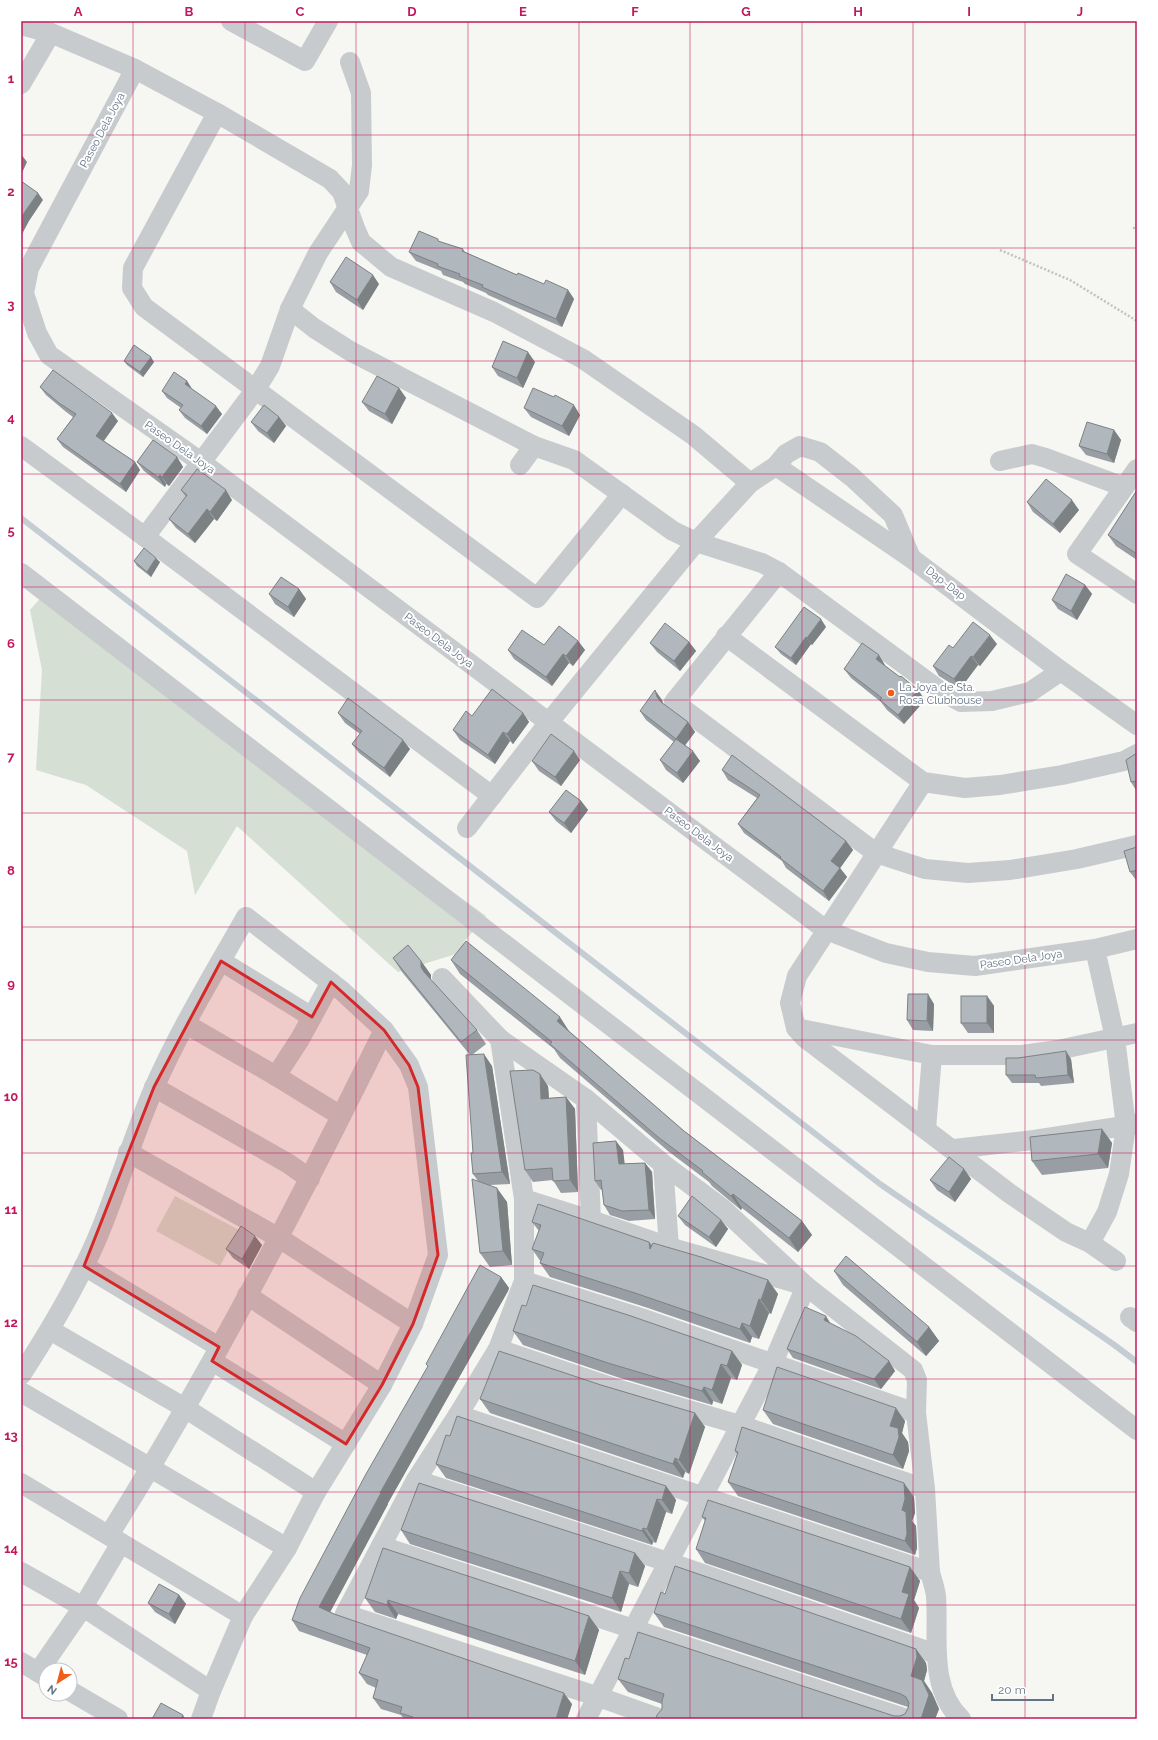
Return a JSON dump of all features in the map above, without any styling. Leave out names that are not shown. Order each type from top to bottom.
[{"type":"street","points":[[231,21],[305,61],[328,21]]},
{"type":"street","points":[[21,25],[51,33],[135,69],[330,178],[342,192],[361,242],[391,267],[494,312],[582,359],[694,435],[750,483]]},
{"type":"street","points":[[21,84],[51,33]]},
{"type":"street","points":[[145,536],[256,389],[270,366],[290,309],[318,253],[348,210],[359,191],[362,165],[360,93],[350,62]]},
{"type":"street","name":"Paseo Dela Joya","points":[[135,69],[29,268],[24,293],[37,333],[49,355],[201,462],[826,930],[886,953],[928,962],[975,966],[1095,949],[1137,939]]},
{"type":"street","points":[[217,114],[133,268],[132,288],[144,307],[537,598],[622,494]]},
{"type":"street","points":[[290,309],[314,328],[350,351],[534,446],[574,460],[673,531],[696,542],[762,563],[779,572],[939,690],[961,702],[992,700],[1030,692],[1061,670]]},
{"type":"street","points":[[21,446],[145,536],[492,796]]},
{"type":"street","points":[[520,465],[534,446]]},
{"type":"street","points":[[468,828],[549,722],[696,542],[750,483],[776,466],[786,454],[800,446],[820,452],[852,477],[893,515],[911,558]]},
{"type":"street","points":[[1000,461],[1032,454],[1124,487]]},
{"type":"street","name":"Dap~Dap","points":[[776,466],[911,558],[1137,725]]},
{"type":"street","points":[[1137,469],[1077,554],[1137,594]]},
{"type":"street","points":[[779,572],[674,702],[876,852],[925,869],[968,873],[1010,870],[1070,860],[1137,845]]},
{"type":"street","points":[[21,573],[1137,1430]]},
{"type":"street","points":[[726,636],[923,782],[965,788],[1000,785],[1062,775],[1124,761],[1137,754]]},
{"type":"street","points":[[923,782],[876,852],[797,976],[790,1003],[796,1028],[805,1038],[954,1149],[1009,1193],[1066,1232],[1090,1243],[1116,1261]]},
{"type":"street","points":[[21,1375],[50,1330],[84,1266],[101,1230],[128,1152],[154,1087],[186,1024],[246,917],[331,982],[384,1030],[409,1065],[418,1088],[438,1255],[413,1324],[382,1385],[316,1492],[287,1548],[243,1616],[211,1690],[201,1719]]},
{"type":"street","points":[[1090,1243],[1107,1212],[1131,1125],[1115,1038],[1095,949]]},
{"type":"street","points":[[221,961],[312,1017]]},
{"type":"street","points":[[442,978],[500,1039],[586,1099],[663,1164],[722,1208],[806,1286],[913,1370],[917,1380],[916,1413],[925,1489],[930,1572],[936,1595],[936,1654],[942,1689],[954,1712],[961,1719]]},
{"type":"street","points":[[276,1076],[312,1017],[331,982]]},
{"type":"street","points":[[186,1024],[276,1076],[341,1116]]},
{"type":"street","points":[[796,1028],[932,1055],[1022,1055],[1137,1033]]},
{"type":"street","points":[[49,1662],[83,1607],[151,1468],[279,1238],[384,1030]]},
{"type":"street","points":[[500,1039],[524,1199],[524,1281],[498,1349],[416,1480],[345,1614],[599,1697],[661,1719]]},
{"type":"street","points":[[926,1129],[932,1055]]},
{"type":"street","points":[[154,1087],[289,1164],[310,1179]]},
{"type":"street","points":[[586,1099],[591,1220]]},
{"type":"street","points":[[954,1149],[1034,1140],[1131,1125]]},
{"type":"street","points":[[128,1152],[279,1238],[413,1324]]},
{"type":"street","points":[[663,1164],[669,1247]]},
{"type":"street","points":[[524,1199],[669,1247],[806,1286]]},
{"type":"street","points":[[84,1266],[346,1444]]},
{"type":"street","points":[[524,1281],[641,1318],[916,1413]]},
{"type":"street","points":[[586,1719],[599,1697],[773,1363],[806,1286]]},
{"type":"street","points":[[247,1295],[382,1385]]},
{"type":"street","points":[[50,1330],[185,1408],[316,1492]]},
{"type":"street","points":[[498,1349],[614,1388],[740,1425],[925,1489]]},
{"type":"street","points":[[21,1392],[287,1548]]},
{"type":"street","points":[[458,1415],[930,1572]]},
{"type":"street","points":[[416,1480],[668,1562],[936,1654]]},
{"type":"street","points":[[21,1483],[243,1616]]},
{"type":"street","points":[[381,1546],[907,1719]]},
{"type":"street","points":[[21,1572],[83,1607],[211,1690]]},
{"type":"street","points":[[21,1662],[38,1672]]},
{"type":"street","points":[[78,1696],[118,1719]]},
{"type":"path","points":[[1137,224],[1134,228],[1137,231]]},
{"type":"path","points":[[1000,250],[1070,280],[1137,320]]},
{"type":"highlighted area","points":[[221,961],[312,1017],[331,982],[384,1030],[409,1065],[418,1087],[438,1255],[413,1324],[382,1385],[346,1444],[212,1361],[219,1347],[84,1266],[154,1087]]},
{"type":"shaded area","points":[[44,594],[486,916],[463,943],[472,949],[398,972],[237,826],[195,895],[187,851],[86,785],[36,770],[42,670],[30,610]]},
{"type":"shaded area","points":[[175,1196],[239,1230],[220,1266],[156,1231]]},
{"type":"building","points":[[21,181],[38,193],[21,219]]},
{"type":"building","points":[[419,231],[438,239],[438,241],[463,249],[462,251],[517,275],[518,273],[544,284],[546,280],[568,290],[556,319],[482,287],[483,285],[459,276],[460,274],[437,266],[438,264],[409,252]]},
{"type":"building","points":[[346,257],[373,275],[357,300],[330,282]]},
{"type":"building","points":[[503,341],[528,352],[517,378],[492,367]]},
{"type":"building","points":[[134,345],[151,357],[140,372],[124,361]]},
{"type":"building","points":[[53,370],[112,413],[96,436],[135,462],[120,484],[57,439],[76,414],[59,403],[40,387]]},
{"type":"building","points":[[174,372],[187,381],[185,384],[216,406],[201,426],[179,410],[183,405],[162,391]]},
{"type":"building","points":[[377,376],[399,388],[385,414],[362,402]]},
{"type":"building","points":[[533,388],[554,397],[555,395],[574,405],[562,426],[524,408]]},
{"type":"building","points":[[264,405],[279,417],[267,433],[251,422]]},
{"type":"building","points":[[1087,422],[1114,430],[1107,454],[1079,446]]},
{"type":"building","points":[[153,440],[177,457],[162,477],[160,475],[158,477],[137,462]]},
{"type":"building","points":[[197,469],[226,490],[210,512],[207,509],[188,534],[169,519],[187,495],[181,490]]},
{"type":"building","points":[[1046,479],[1072,500],[1053,524],[1027,502]]},
{"type":"building","points":[[1137,490],[1137,554],[1108,535]]},
{"type":"building","points":[[144,548],[156,558],[147,572],[134,561]]},
{"type":"building","points":[[1066,574],[1085,585],[1071,611],[1052,600]]},
{"type":"building","points":[[281,577],[299,589],[288,607],[269,594]]},
{"type":"building","points":[[804,607],[821,619],[791,658],[775,647]]},
{"type":"building","points":[[973,622],[990,635],[973,657],[971,656],[954,679],[933,666],[949,645],[953,648]]},
{"type":"building","points":[[665,623],[689,642],[674,661],[650,643]]},
{"type":"building","points":[[559,626],[578,641],[566,656],[563,654],[546,677],[508,650],[522,630],[544,645]]},
{"type":"building","points":[[862,643],[879,655],[876,659],[918,690],[898,715],[880,700],[882,698],[844,669]]},
{"type":"building","points":[[492,689],[523,713],[507,734],[503,732],[488,755],[453,730],[466,711],[472,716]]},
{"type":"building","points":[[655,690],[657,697],[661,702],[688,722],[676,739],[640,711]]},
{"type":"building","points":[[348,698],[403,740],[384,768],[352,744],[362,731],[338,713]]},
{"type":"building","points":[[551,734],[574,751],[555,777],[532,761]]},
{"type":"building","points":[[676,739],[693,751],[677,773],[660,760]]},
{"type":"building","points":[[1137,753],[1137,781],[1131,782],[1126,760]]},
{"type":"building","points":[[732,755],[846,841],[831,861],[840,868],[823,891],[738,824],[760,795],[722,770]]},
{"type":"building","points":[[566,790],[581,801],[564,823],[549,812]]},
{"type":"building","points":[[1137,846],[1137,870],[1130,872],[1124,851]]},
{"type":"building","points":[[466,941],[560,1017],[557,1021],[684,1131],[802,1221],[789,1238],[733,1194],[731,1196],[702,1172],[703,1171],[658,1137],[550,1044],[552,1042],[451,960]]},
{"type":"building","points":[[408,945],[421,961],[421,967],[424,972],[477,1030],[461,1042],[393,958]]},
{"type":"building","points":[[908,994],[928,994],[927,1021],[907,1020]]},
{"type":"building","points":[[961,996],[987,996],[987,1023],[961,1023]]},
{"type":"building","points":[[1066,1051],[1068,1075],[1036,1078],[1035,1075],[1006,1075],[1006,1058],[1018,1058]]},
{"type":"building","points":[[484,1054],[502,1172],[473,1174],[471,1153],[473,1153],[466,1055]]},
{"type":"building","points":[[533,1070],[540,1074],[541,1099],[566,1097],[570,1180],[553,1181],[552,1168],[525,1170],[510,1071]]},
{"type":"building","points":[[1102,1129],[1098,1154],[1032,1161],[1030,1137]]},
{"type":"building","points":[[616,1141],[619,1164],[645,1163],[649,1210],[622,1211],[604,1205],[601,1180],[595,1181],[593,1143]]},
{"type":"building","points":[[949,1157],[964,1169],[949,1192],[930,1180]]},
{"type":"building","points":[[472,1179],[497,1188],[503,1251],[480,1253]]},
{"type":"building","points":[[692,1196],[721,1220],[709,1237],[678,1216]]},
{"type":"building","points":[[538,1204],[649,1242],[650,1249],[653,1243],[701,1257],[768,1280],[761,1300],[759,1299],[750,1326],[742,1323],[740,1329],[635,1293],[540,1263],[544,1253],[532,1249],[541,1225],[532,1222]]},
{"type":"building","points":[[241,1226],[255,1236],[242,1259],[226,1249]]},
{"type":"building","points":[[846,1256],[929,1327],[917,1342],[834,1271]]},
{"type":"building","points":[[480,1265],[501,1277],[500,1280],[380,1493],[319,1607],[334,1614],[564,1693],[556,1719],[412,1719],[413,1717],[400,1713],[402,1707],[373,1698],[378,1680],[359,1673],[370,1648],[292,1620],[300,1598],[366,1474],[428,1366],[426,1364]]},
{"type":"building","points":[[533,1285],[628,1315],[732,1351],[727,1366],[721,1364],[712,1390],[704,1387],[702,1391],[608,1363],[513,1331],[522,1305],[526,1306]]},
{"type":"building","points":[[805,1307],[826,1316],[824,1320],[856,1336],[889,1361],[874,1379],[787,1349]]},
{"type":"building","points":[[499,1351],[601,1385],[695,1413],[679,1460],[675,1458],[673,1464],[480,1399]]},
{"type":"building","points":[[777,1367],[896,1408],[890,1426],[898,1428],[899,1437],[893,1455],[763,1410]]},
{"type":"building","points":[[457,1416],[666,1486],[662,1500],[657,1499],[647,1529],[643,1528],[642,1531],[436,1464],[446,1435],[450,1436]]},
{"type":"building","points":[[742,1427],[904,1483],[905,1499],[902,1510],[906,1512],[907,1534],[905,1541],[728,1482],[738,1452],[735,1451]]},
{"type":"building","points":[[419,1483],[635,1553],[629,1573],[620,1571],[612,1598],[401,1530]]},
{"type":"building","points":[[708,1500],[910,1567],[902,1592],[909,1594],[901,1619],[696,1549],[706,1518],[702,1517]]},
{"type":"building","points":[[383,1548],[589,1616],[575,1661],[388,1600],[387,1605],[365,1598]]},
{"type":"building","points":[[675,1566],[916,1649],[917,1657],[911,1676],[922,1680],[929,1695],[921,1719],[656,1719],[657,1715],[662,1709],[664,1694],[618,1679],[625,1658],[629,1659],[638,1632],[894,1716],[905,1714],[909,1703],[906,1697],[901,1694],[654,1613],[661,1592],[665,1594]]},
{"type":"building","points":[[159,1584],[179,1595],[169,1614],[148,1603]]},
{"type":"building","points":[[161,1703],[183,1715],[181,1719],[152,1719]]},
{"type":"waterway","points":[[21,518],[880,1184],[1137,1362]]},
{"type":"place","name":"La Joya de Sta. Rosa Clubhouse","points":[[891,693]]}]
